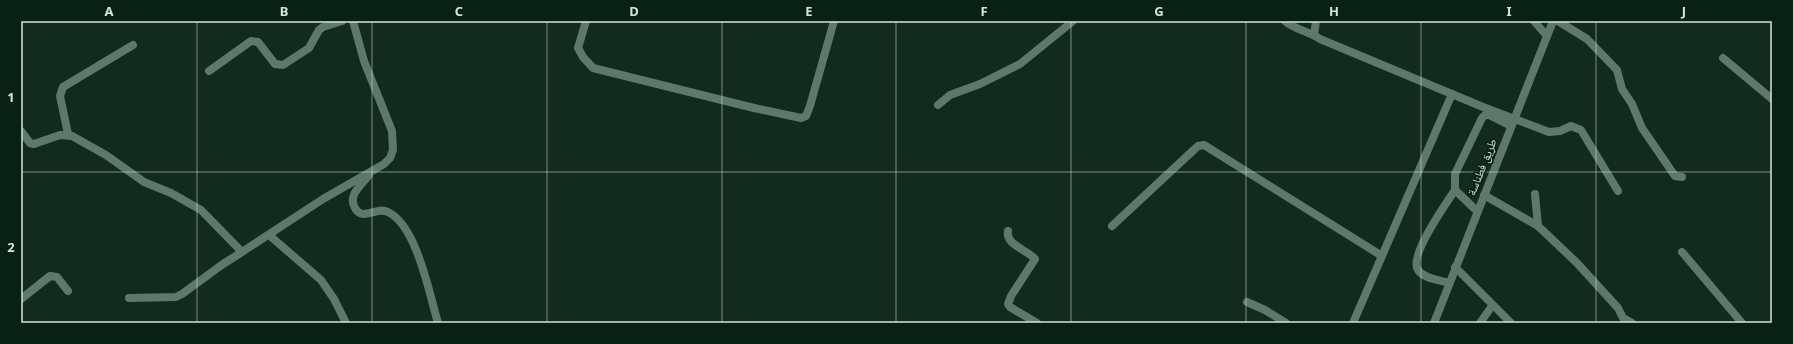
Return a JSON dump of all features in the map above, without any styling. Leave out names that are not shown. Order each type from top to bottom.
[{"type":"street","points":[[209,71],[251,41],[258,42],[275,64],[283,65],[309,48],[322,27],[342,21]]},
{"type":"street","points":[[129,298],[176,297],[182,294],[223,264],[323,199],[384,164],[390,158],[394,140],[364,61],[353,21]]},
{"type":"street","points":[[586,21],[578,48],[583,57],[593,68],[754,108],[801,118],[806,116],[810,106],[834,21]]},
{"type":"street","points":[[938,105],[955,93],[980,84],[1020,64],[1073,21]]},
{"type":"street","points":[[1285,21],[1294,28],[1314,35],[1320,39],[1452,94],[1513,123]]},
{"type":"street","points":[[1314,35],[1316,21]]},
{"type":"street","points":[[1534,21],[1547,36]]},
{"type":"street","name":"طريق فطناسة","points":[[1434,323],[1553,21]]},
{"type":"street","points":[[1558,21],[1587,39],[1617,70],[1622,89],[1632,104],[1642,128],[1675,176],[1682,177]]},
{"type":"street","points":[[68,134],[60,96],[63,87],[96,69],[133,45]]},
{"type":"street","points":[[1723,58],[1772,99]]},
{"type":"street","points":[[1353,323],[1452,94]]},
{"type":"street","points":[[1449,283],[1425,276],[1416,266],[1422,244],[1434,220],[1455,190],[1456,174],[1482,118],[1485,115],[1549,132],[1560,131],[1571,126],[1581,130],[1618,191]]},
{"type":"street","points":[[21,131],[26,140],[34,144],[68,134],[106,155],[131,175],[177,196],[201,210],[242,252]]},
{"type":"street","points":[[1112,226],[1198,146],[1204,145],[1382,256]]},
{"type":"street","points":[[371,172],[354,192],[352,201],[354,208],[359,213],[363,214],[382,210],[388,211],[404,226],[415,245],[438,323]]},
{"type":"street","points":[[1455,190],[1477,211]]},
{"type":"street","points":[[1535,194],[1538,226]]},
{"type":"street","points":[[1484,195],[1538,226],[1577,263],[1618,308],[1622,318],[1632,323]]},
{"type":"street","points":[[1008,231],[1007,235],[1010,241],[1035,259],[1008,304],[1010,307],[1037,323]]},
{"type":"street","points":[[269,235],[321,280],[334,299],[346,323]]},
{"type":"street","points":[[1682,252],[1742,323]]},
{"type":"street","points":[[1456,267],[1510,323]]},
{"type":"street","points":[[21,299],[50,276],[57,277],[68,291]]},
{"type":"street","points":[[1247,302],[1265,310],[1286,323]]},
{"type":"street","points":[[1480,323],[1492,306]]}]
